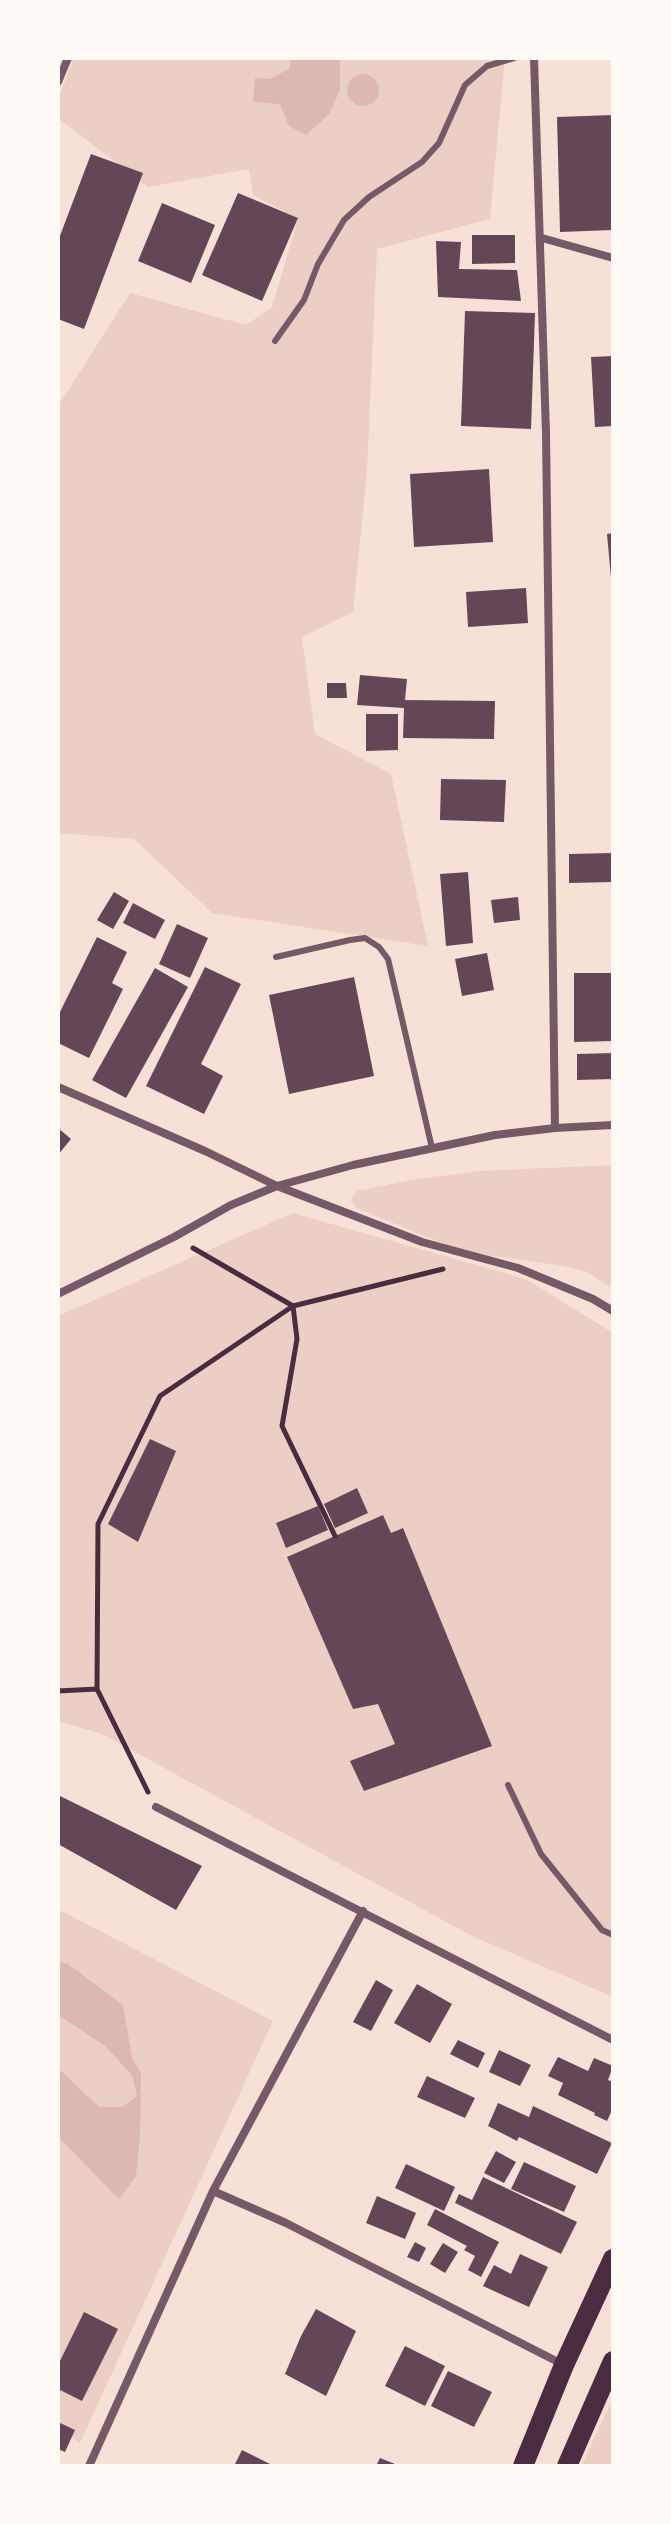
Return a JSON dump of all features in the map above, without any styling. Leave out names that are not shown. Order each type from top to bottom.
[{"type":"main road","points":[[523,2466],[564,2365],[613,2259]]},
{"type":"main road","points":[[567,2466],[613,2361]]},
{"type":"street","points":[[58,82],[68,58]]},
{"type":"street","points":[[534,58],[546,433],[555,1128]]},
{"type":"street","points":[[542,238],[613,258]]},
{"type":"street","points":[[58,1087],[277,1186],[422,1242],[518,1268],[593,1299],[613,1311]]},
{"type":"street","points":[[58,1294],[231,1205],[277,1186],[353,1165],[495,1135],[613,1125]]},
{"type":"street","points":[[156,1807],[613,2040]]},
{"type":"street","points":[[89,2466],[213,2191],[363,1911]]},
{"type":"street","points":[[213,2191],[286,2223],[564,2365]]},
{"type":"lane","points":[[275,341],[304,300],[318,264],[344,220],[369,197],[422,162],[439,143],[465,85],[487,66],[514,58]]},
{"type":"lane","points":[[276,957],[365,938],[379,947],[388,959],[432,1148]]},
{"type":"lane","points":[[508,1785],[541,1854],[602,1930],[613,1935]]},
{"type":"path","points":[[174,1237],[293,1306]]},
{"type":"path","points":[[156,1807],[97,1689],[98,1524],[160,1396],[293,1306],[438,1269],[454,1269]]},
{"type":"path","points":[[293,1306],[297,1339],[282,1426],[335,1536]]},
{"type":"path","points":[[58,1691],[97,1689]]},
{"type":"shaded area","points":[[74,58],[505,58],[490,219],[377,249],[367,472],[353,612],[302,637],[315,734],[391,774],[428,946],[212,913],[134,839],[58,833],[58,406],[130,293],[246,325],[272,307],[298,219],[253,195],[249,169],[148,187],[58,118],[58,99]]},
{"type":"shaded area","points":[[292,58],[340,58],[340,90],[329,114],[306,135],[289,126],[280,104],[253,102],[255,78],[269,79],[289,69]]},
{"type":"shaded area","points":[[363,74],[374,79],[379,90],[374,101],[363,106],[352,101],[347,90],[352,79]]},
{"type":"shaded area","points":[[613,1165],[613,1289],[587,1272],[464,1252],[356,1208],[351,1199],[357,1191],[479,1171]]},
{"type":"shaded area","points":[[293,1213],[526,1279],[613,1333],[613,1997],[472,1936],[102,1734],[58,1721],[58,1316]]},
{"type":"shaded area","points":[[58,1909],[273,2021],[80,2443],[58,2427]]},
{"type":"shaded area","points":[[58,1962],[68,1964],[123,2005],[132,2058],[141,2073],[136,2176],[119,2199],[58,2137],[58,2068],[99,2107],[122,2107],[137,2096],[132,2075],[104,2045],[58,2015]]},
{"type":"shaded area","points":[[613,2399],[613,2466],[581,2466]]},
{"type":"building","points":[[613,115],[613,230],[560,232],[557,117]]},
{"type":"building","points":[[91,154],[143,173],[84,329],[58,319],[58,241]]},
{"type":"building","points":[[238,193],[298,218],[262,301],[202,275]]},
{"type":"building","points":[[162,203],[215,225],[191,283],[138,261]]},
{"type":"building","points":[[472,235],[515,235],[515,263],[472,264]]},
{"type":"building","points":[[436,241],[461,242],[459,269],[517,270],[521,301],[438,297]]},
{"type":"building","points":[[465,311],[535,313],[531,429],[461,426]]},
{"type":"building","points":[[613,356],[613,426],[595,427],[591,357]]},
{"type":"building","points":[[489,469],[493,542],[414,547],[410,474]]},
{"type":"building","points":[[613,533],[613,577],[611,578],[607,534]]},
{"type":"building","points":[[526,588],[528,623],[468,627],[466,592]]},
{"type":"building","points":[[360,675],[407,679],[405,700],[495,701],[494,739],[403,738],[404,708],[357,705]]},
{"type":"building","points":[[327,683],[346,683],[347,698],[327,698]]},
{"type":"building","points":[[366,714],[398,714],[398,750],[366,751]]},
{"type":"building","points":[[441,779],[506,780],[504,822],[440,820]]},
{"type":"building","points":[[613,853],[613,882],[569,883],[569,854]]},
{"type":"building","points":[[468,872],[473,943],[446,946],[440,874]]},
{"type":"building","points":[[114,892],[129,901],[113,929],[97,920]]},
{"type":"building","points":[[518,897],[520,920],[494,923],[491,900]]},
{"type":"building","points":[[133,903],[165,920],[155,939],[123,923]]},
{"type":"building","points":[[177,924],[208,938],[190,978],[159,964]]},
{"type":"building","points":[[97,937],[127,952],[112,983],[123,989],[89,1058],[58,1043],[58,1016]]},
{"type":"building","points":[[487,953],[494,990],[462,996],[455,959]]},
{"type":"building","points":[[205,967],[241,984],[201,1064],[223,1076],[204,1114],[146,1086]]},
{"type":"building","points":[[155,968],[188,987],[126,1098],[92,1080]]},
{"type":"building","points":[[574,973],[613,973],[613,1041],[574,1042]]},
{"type":"building","points":[[354,977],[374,1076],[289,1094],[269,995]]},
{"type":"building","points":[[613,1053],[613,1079],[577,1080],[577,1054]]},
{"type":"building","points":[[58,1128],[71,1139],[58,1155]]},
{"type":"building","points":[[150,1439],[176,1451],[138,1542],[108,1524]]},
{"type":"building","points":[[357,1488],[368,1513],[335,1528],[324,1504]]},
{"type":"building","points":[[318,1506],[328,1530],[286,1548],[276,1523]]},
{"type":"building","points":[[383,1515],[391,1533],[403,1528],[492,1746],[364,1791],[350,1761],[395,1744],[378,1704],[353,1709],[287,1557]]},
{"type":"building","points":[[58,1795],[202,1866],[176,1910],[58,1844]]},
{"type":"building","points":[[376,1980],[393,1990],[371,2031],[353,2022]]},
{"type":"building","points":[[417,1984],[452,2004],[430,2043],[394,2023]]},
{"type":"building","points":[[458,2040],[485,2053],[478,2068],[450,2054]]},
{"type":"building","points":[[499,2050],[531,2065],[520,2086],[489,2072]]},
{"type":"building","points":[[558,2057],[588,2071],[594,2058],[613,2066],[608,2080],[613,2082],[613,2108],[607,2121],[558,2095],[563,2083],[548,2076]]},
{"type":"building","points":[[427,2076],[475,2098],[465,2118],[417,2097]]},
{"type":"building","points":[[498,2103],[529,2117],[533,2106],[612,2143],[597,2174],[519,2137],[517,2141],[488,2126]]},
{"type":"building","points":[[496,2151],[516,2162],[504,2183],[484,2173]]},
{"type":"building","points":[[524,2162],[576,2186],[564,2212],[511,2189]]},
{"type":"building","points":[[406,2164],[455,2187],[444,2211],[395,2188]]},
{"type":"building","points":[[483,2177],[577,2222],[561,2254],[455,2203],[459,2194],[472,2200]]},
{"type":"building","points":[[377,2196],[416,2213],[405,2239],[366,2223]]},
{"type":"building","points":[[435,2209],[499,2242],[481,2277],[468,2270],[475,2256],[464,2250],[467,2246],[427,2225]]},
{"type":"building","points":[[415,2242],[426,2248],[419,2262],[407,2257]]},
{"type":"building","points":[[443,2243],[458,2252],[445,2273],[430,2264]]},
{"type":"building","points":[[520,2254],[548,2267],[529,2307],[483,2286],[494,2265],[511,2274]]},
{"type":"building","points":[[316,2309],[356,2331],[326,2396],[285,2374]]},
{"type":"building","points":[[84,2312],[118,2329],[82,2401],[58,2389],[58,2365]]},
{"type":"building","points":[[405,2346],[445,2366],[425,2406],[385,2386]]},
{"type":"building","points":[[448,2371],[492,2392],[474,2427],[431,2406]]},
{"type":"building","points":[[58,2422],[75,2430],[65,2452],[58,2449]]},
{"type":"building","points":[[242,2450],[274,2466],[234,2466]]},
{"type":"building","points":[[380,2458],[400,2466],[376,2466]]}]
